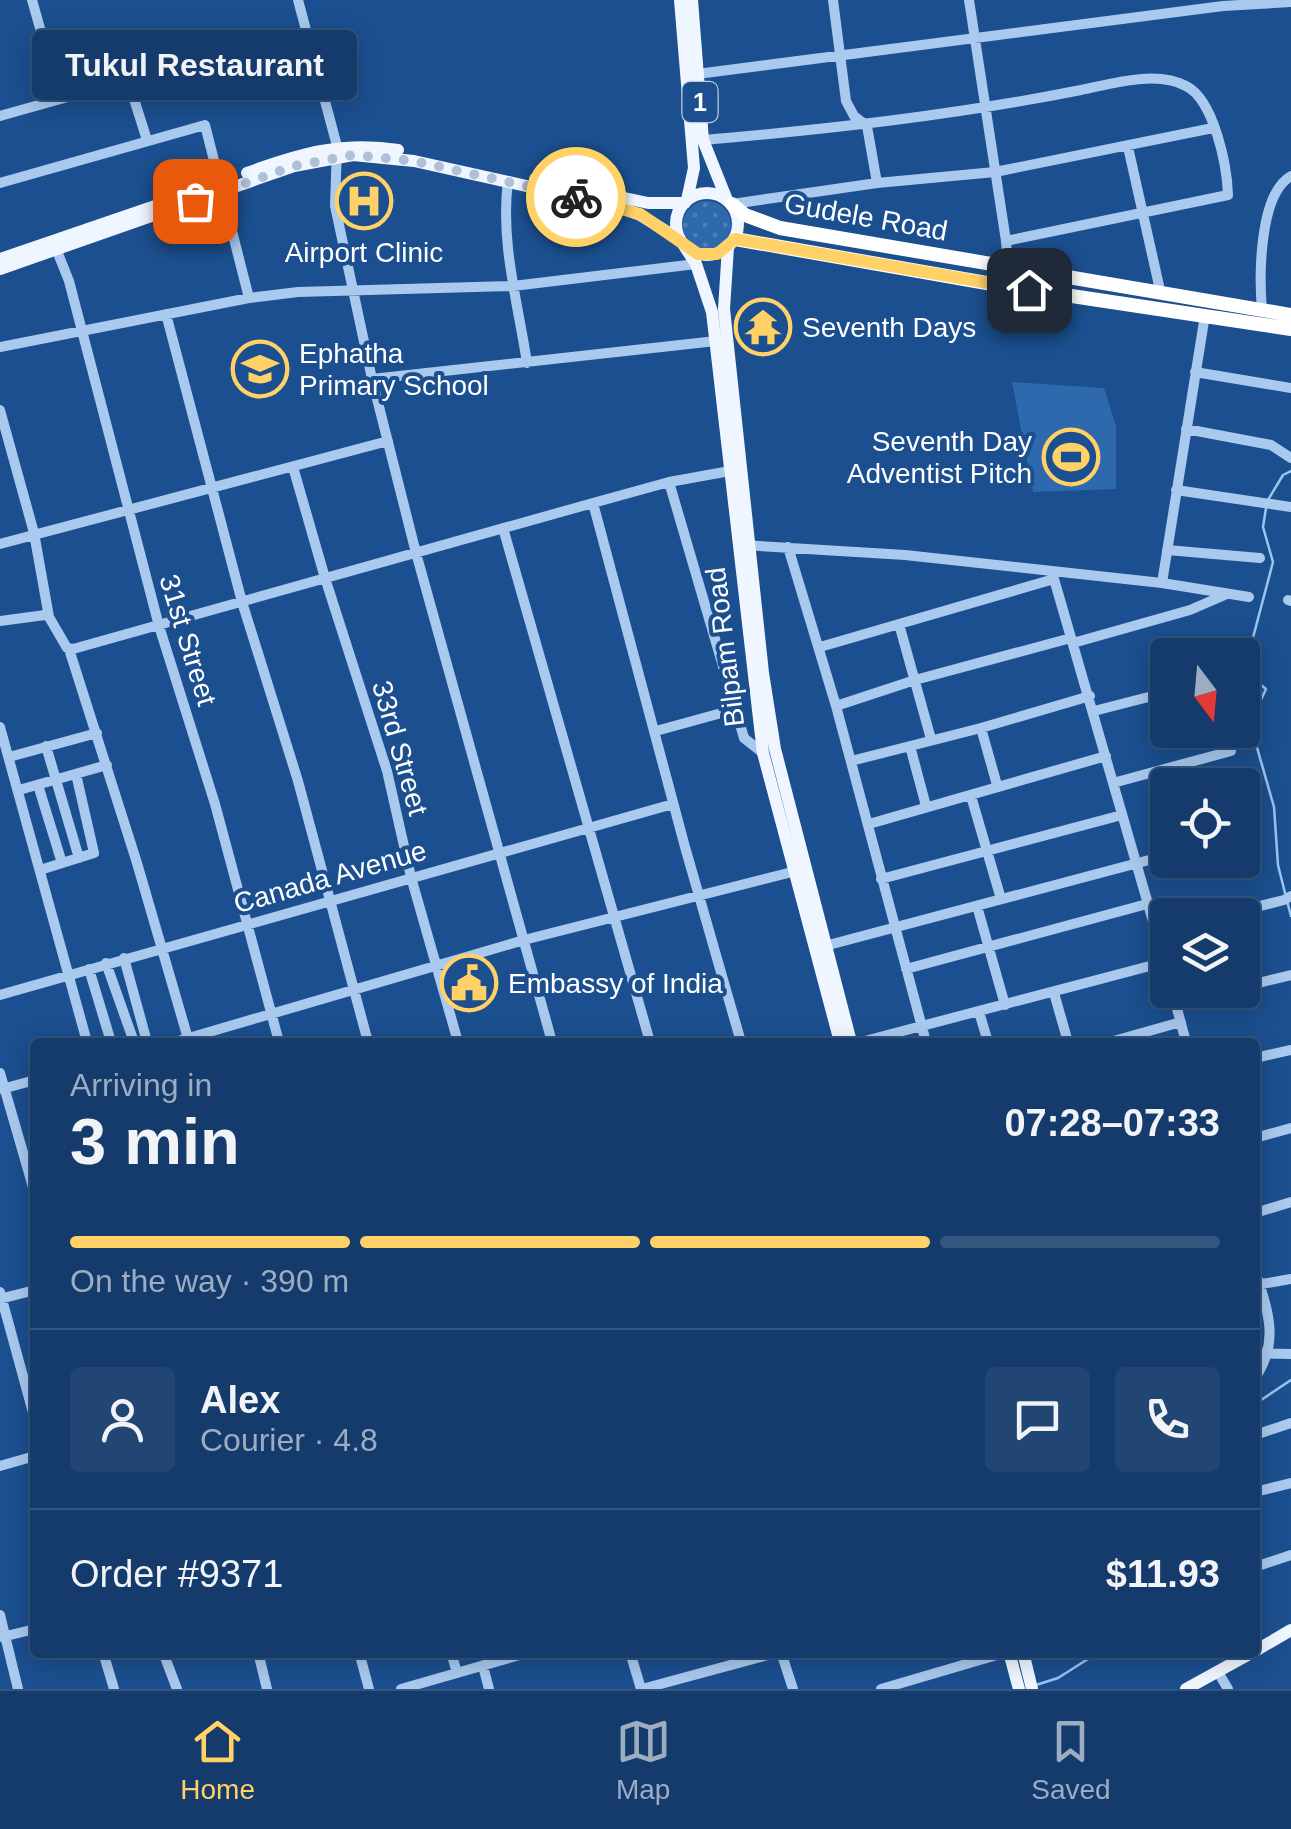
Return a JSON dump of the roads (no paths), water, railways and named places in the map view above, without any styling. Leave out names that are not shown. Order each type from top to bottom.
[{"type":"highway","name":"Gudele Road","points":[[729,202],[745,214],[780,228],[1291,314]]},
{"type":"highway","name":"Gudele Road","points":[[732,243],[1291,329]]},
{"type":"main road","name":"1","points":[[680,0],[694,168],[686,201],[677,216],[681,242]]},
{"type":"main road","name":"1","points":[[694,0],[704,140],[738,220],[732,243]]},
{"type":"main road","points":[[0,259],[338,151],[380,147],[648,203],[686,201],[707,193],[729,202]]},
{"type":"main road","points":[[338,151],[380,156],[616,206],[640,214],[704,255],[717,254],[732,243]]},
{"type":"main road","points":[[0,268],[221,187]]},
{"type":"main road","name":"Bilpam Road","points":[[681,242],[696,264],[710,302],[730,471],[775,749],[839,1038]]},
{"type":"main road","name":"Bilpam Road","points":[[732,243],[724,308],[764,752],[796,870],[851,1038]]},
{"type":"main road","points":[[1260,1648],[1291,1630]]},
{"type":"main road","points":[[1013,1658],[1018,1689]]},
{"type":"main road","points":[[1015,1658],[1032,1689]]},
{"type":"main road","points":[[1186,1689],[1243,1658]]},
{"type":"street","points":[[32,0],[60,99]]},
{"type":"street","points":[[298,0],[338,151],[335,206],[350,289],[416,553],[551,1038]]},
{"type":"street","points":[[832,0],[846,101],[854,116],[867,126],[877,183]]},
{"type":"street","points":[[969,0],[1006,241],[1008,268],[998,285]]},
{"type":"street","points":[[697,74],[1223,6],[1291,2]]},
{"type":"street","points":[[0,116],[128,80],[147,140]]},
{"type":"street","points":[[704,140],[867,126],[984,110],[1119,82],[1181,83],[1197,93],[1223,159],[1228,195],[1006,241]]},
{"type":"street","points":[[0,183],[206,125],[249,298]]},
{"type":"street","points":[[729,202],[996,172],[1213,128]]},
{"type":"street","points":[[1128,147],[1160,290]]},
{"type":"street","points":[[1262,310],[1261,265],[1272,197],[1280,182],[1291,176]]},
{"type":"street","points":[[508,182],[505,207],[512,286],[527,363]]},
{"type":"street","name":"31st Street","points":[[57,250],[159,626],[215,804],[277,1038]]},
{"type":"street","points":[[0,347],[249,298],[350,289],[512,286],[696,264]]},
{"type":"street","points":[[166,314],[242,602],[298,782],[367,1038]]},
{"type":"street","points":[[1162,583],[1205,315]]},
{"type":"street","points":[[372,378],[716,341]]},
{"type":"street","points":[[1195,372],[1291,388]]},
{"type":"street","points":[[0,410],[34,533],[49,617],[69,649],[97,732],[188,1038]]},
{"type":"street","points":[[1186,430],[1271,445],[1291,458]]},
{"type":"street","points":[[0,544],[388,442]]},
{"type":"street","name":"33rd Street","points":[[293,467],[324,578],[387,771],[457,1038]]},
{"type":"street","points":[[69,649],[669,482],[730,471]]},
{"type":"street","points":[[669,482],[744,738],[764,752]]},
{"type":"street","points":[[1176,490],[1291,507]]},
{"type":"street","points":[[592,503],[740,1038]]},
{"type":"street","points":[[503,528],[649,1038]]},
{"type":"street","points":[[744,545],[905,555],[1053,575],[1162,583],[1249,597]]},
{"type":"street","points":[[788,547],[820,647],[925,1038]]},
{"type":"street","points":[[1167,550],[1260,558]]},
{"type":"street","points":[[820,647],[1053,575]]},
{"type":"street","points":[[1053,575],[1150,910]]},
{"type":"street","points":[[836,706],[914,680],[1190,610],[1228,594]]},
{"type":"street","points":[[0,622],[36,614],[49,617]]},
{"type":"street","points":[[900,624],[931,738]]},
{"type":"street","points":[[851,761],[1090,696]]},
{"type":"street","points":[[1094,712],[1150,697]]},
{"type":"street","points":[[656,731],[736,709]]},
{"type":"street","points":[[0,727],[86,1038]]},
{"type":"street","points":[[981,728],[998,785]]},
{"type":"street","points":[[9,757],[97,732]]},
{"type":"street","points":[[46,746],[79,858]]},
{"type":"street","points":[[910,746],[926,806]]},
{"type":"street","points":[[1113,782],[1232,750]]},
{"type":"street","points":[[869,824],[1106,756]]},
{"type":"street","points":[[19,790],[107,765]]},
{"type":"street","points":[[40,870],[92,855],[94,849],[76,774]]},
{"type":"street","points":[[38,785],[62,863]]},
{"type":"street","points":[[972,796],[1000,899]]},
{"type":"street","name":"Canada Avenue","points":[[0,995],[673,804]]},
{"type":"street","points":[[881,878],[1122,816]]},
{"type":"street","points":[[820,948],[1150,859]]},
{"type":"street","points":[[199,1038],[524,940],[796,870]]},
{"type":"street","points":[[1260,905],[1288,898]]},
{"type":"street","points":[[906,969],[1147,904]]},
{"type":"street","points":[[977,906],[1005,1005]]},
{"type":"street","points":[[124,958],[147,1038]]},
{"type":"street","points":[[106,963],[133,1038]]},
{"type":"street","points":[[89,969],[110,1038]]},
{"type":"street","points":[[877,1038],[1150,971]]},
{"type":"street","points":[[1260,983],[1291,976]]},
{"type":"street","points":[[1054,993],[1067,1038]]},
{"type":"street","points":[[1177,1008],[1185,1038]]},
{"type":"street","points":[[980,1012],[987,1038]]},
{"type":"street","points":[[1124,1038],[1180,1022]]},
{"type":"street","points":[[1260,1057],[1291,1050]]},
{"type":"street","points":[[0,1073],[30,1178]]},
{"type":"street","points":[[3,1089],[30,1081]]},
{"type":"street","points":[[1260,1137],[1291,1128]]},
{"type":"street","points":[[1260,1211],[1291,1202]]},
{"type":"street","points":[[1260,1284],[1291,1278]]},
{"type":"street","points":[[30,1291],[1,1297],[30,1402]]},
{"type":"street","points":[[1260,1297],[1271,1343],[1260,1370]]},
{"type":"street","points":[[1260,1354],[1291,1354]]},
{"type":"street","points":[[1260,1433],[1291,1423]]},
{"type":"street","points":[[0,1466],[30,1457]]},
{"type":"street","points":[[1260,1491],[1291,1484]]},
{"type":"street","points":[[1260,1565],[1291,1554]]},
{"type":"street","points":[[0,1615],[18,1689]]},
{"type":"street","points":[[3,1636],[30,1630]]},
{"type":"street","points":[[104,1658],[114,1689]]},
{"type":"street","points":[[165,1658],[177,1689]]},
{"type":"street","points":[[259,1658],[267,1689]]},
{"type":"street","points":[[361,1658],[369,1689]]},
{"type":"street","points":[[453,1658],[457,1673]]},
{"type":"street","points":[[401,1689],[510,1658]]},
{"type":"street","points":[[632,1658],[642,1689],[758,1658]]},
{"type":"street","points":[[782,1658],[793,1689]]},
{"type":"street","points":[[881,1689],[994,1658]]},
{"type":"street","points":[[483,1666],[490,1689]]},
{"type":"street","points":[[1218,1672],[1228,1689]]},
{"type":"waterway","points":[[1268,500],[1283,475],[1291,471]]},
{"type":"waterway","points":[[1266,508],[1263,527],[1273,562],[1246,664],[1251,677],[1266,689],[1250,723],[1274,807],[1278,865],[1285,893]]},
{"type":"waterway","points":[[1287,901],[1291,916]]},
{"type":"waterway","points":[[1260,1401],[1291,1380]]},
{"type":"waterway","points":[[1036,1685],[1058,1678],[1090,1658]]},
{"type":"place","name":"Tukul Restaurant","points":[[195,201]]},
{"type":"place","name":"Airport Clinic","points":[[364,201]]},
{"type":"place","name":"Seventh Days","points":[[763,327]]},
{"type":"place","name":"Ephatha Primary School","points":[[260,369]]},
{"type":"place","name":"Seventh Day Adventist Pitch","points":[[1071,457]]},
{"type":"place","name":"Embassy of India","points":[[469,983]]}]
